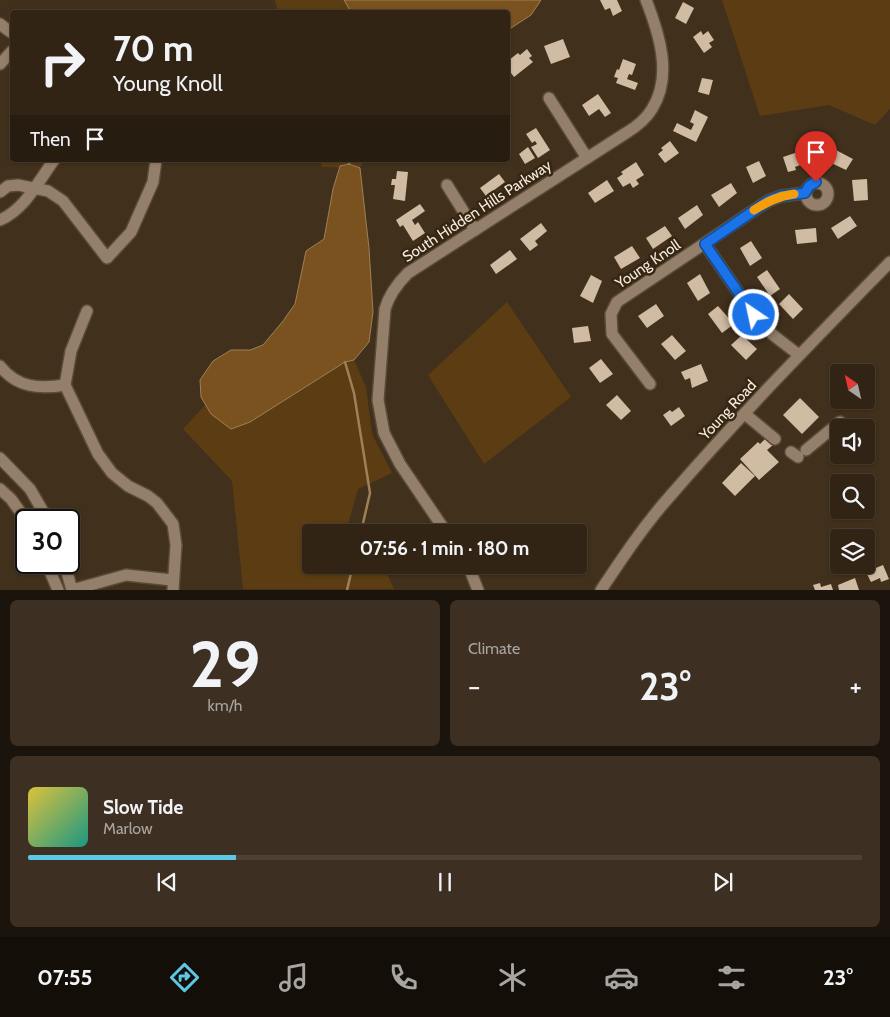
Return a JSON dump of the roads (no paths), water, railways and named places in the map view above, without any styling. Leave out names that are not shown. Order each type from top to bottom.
[{"type":"street","name":"South Hidden Hills Parkway","points":[[441,524],[400,464],[384,433],[378,400],[387,301],[399,282],[408,273],[636,126],[652,109],[660,88],[662,54],[655,23],[646,0]]},
{"type":"street","points":[[0,64],[10,53]]},
{"type":"street","points":[[549,98],[586,158]]},
{"type":"street","points":[[0,220],[16,212],[53,162]]},
{"type":"street","points":[[0,192],[8,186],[18,184],[48,191],[63,202],[106,258],[131,232],[153,182],[156,162]]},
{"type":"street","points":[[447,185],[474,230]]},
{"type":"street","name":"Young Knoll","points":[[650,384],[612,334],[611,314],[617,302],[768,201],[781,196],[805,193]]},
{"type":"street","points":[[705,244],[754,315],[773,334],[800,355]]},
{"type":"street","name":"Young Road","points":[[601,590],[670,496],[800,355],[890,262]]},
{"type":"street","points":[[67,574],[72,590],[126,575],[173,585],[176,545],[173,524],[157,503],[128,486],[105,464],[98,454],[65,386],[71,351],[87,311]]},
{"type":"street","points":[[0,366],[5,373],[22,384],[47,388],[65,386]]},
{"type":"street","points":[[745,414],[776,439]]},
{"type":"street","points":[[798,453],[830,429]]},
{"type":"street","points":[[0,458],[30,489],[42,509]]},
{"type":"street","points":[[0,489],[18,509]]},
{"type":"street","points":[[51,574],[58,590]]},
{"type":"street","points":[[472,574],[478,590]]},
{"type":"waterway","points":[[345,362],[354,393],[370,493],[363,524]]},
{"type":"waterway","points":[[347,590],[351,574]]}]
